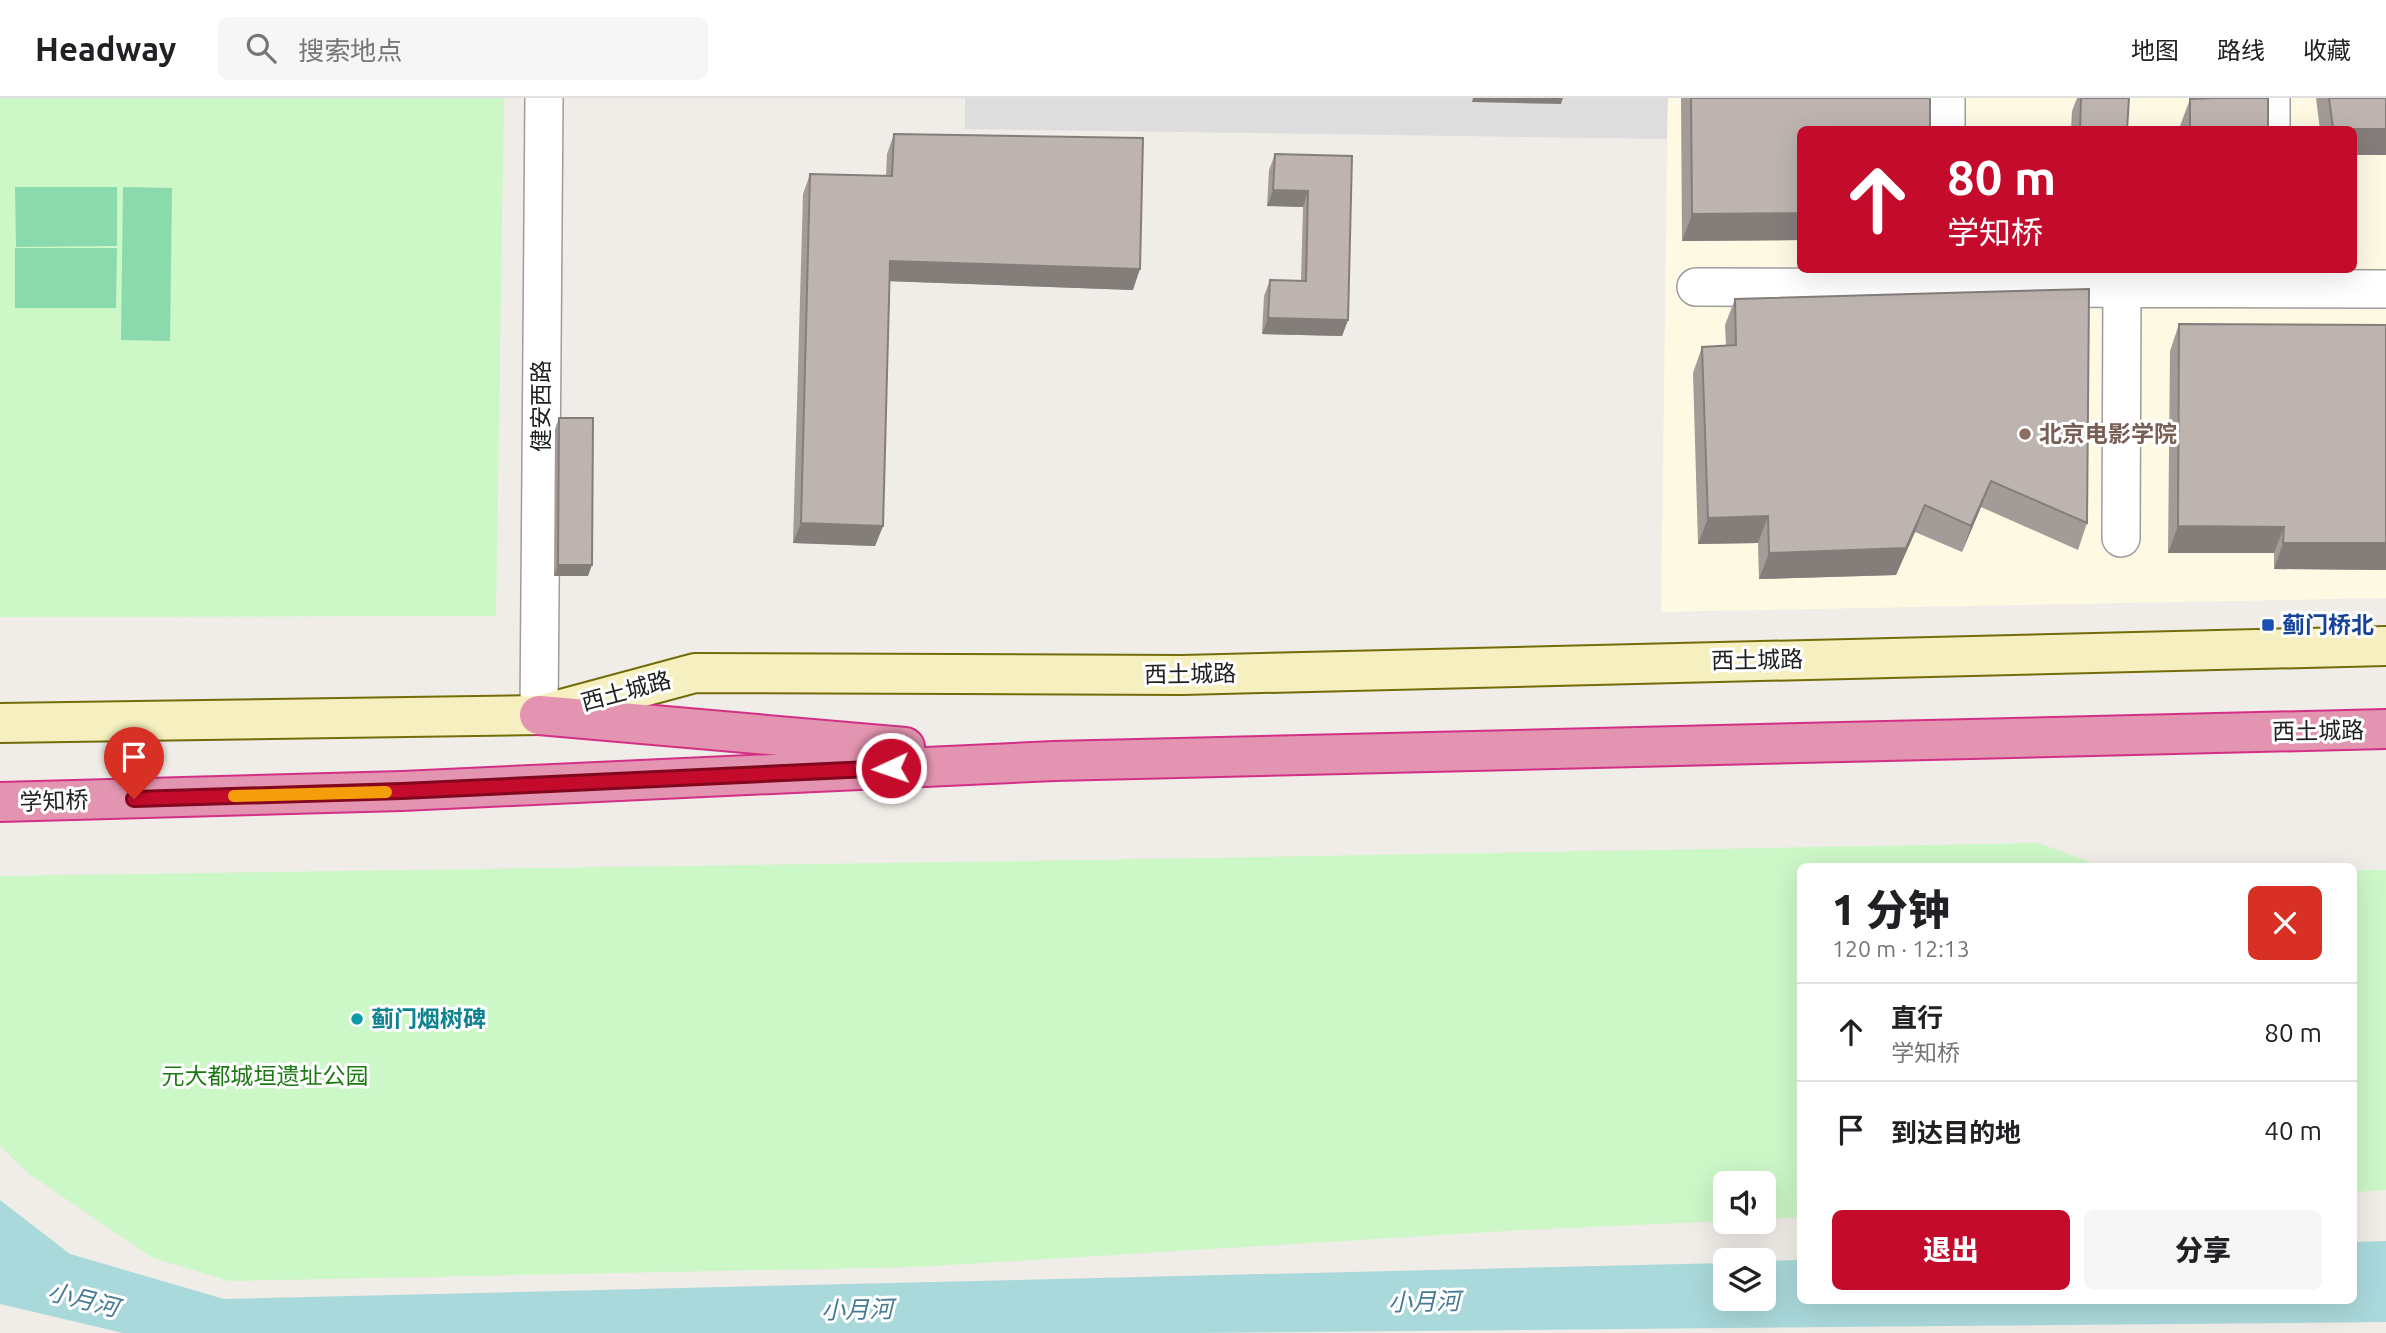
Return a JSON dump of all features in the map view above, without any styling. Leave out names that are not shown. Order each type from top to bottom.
[{"type":"highway","points":[[539,715],[1054,761]]},
{"type":"highway","name":"西土城路","points":[[402,791],[1054,761],[2386,729]]},
{"type":"highway","name":"学知桥","points":[[0,802],[402,791]]},
{"type":"street","name":"健安西路","points":[[539,715],[544,98]]},
{"type":"street","points":[[1946,98],[1946,126]]},
{"type":"street","points":[[2271,98],[2271,126]]},
{"type":"street","points":[[1696,287],[1946,279],[2122,289],[2274,279],[2386,289]]},
{"type":"street","points":[[2121,538],[2122,289]]},
{"type":"street","name":"西土城路","points":[[0,723],[539,715],[695,673],[1182,675],[2386,646]]},
{"type":"shaded area","points":[[965,98],[1668,98],[1667,139],[965,129]]},
{"type":"shaded area","name":"北京电影学院","points":[[1668,98],[2386,98],[2386,598],[1661,612]]},
{"type":"green space","points":[[0,98],[504,98],[496,616],[0,617]]},
{"type":"green space","points":[[15,187],[117,187],[117,246],[16,247]]},
{"type":"green space","points":[[123,187],[172,188],[170,341],[121,340]]},
{"type":"green space","points":[[15,248],[117,248],[116,308],[15,308]]},
{"type":"green space","name":"元大都城垣遗址公园","points":[[2039,843],[2092,863],[1797,863],[1797,1217],[1776,1218],[1776,1171],[1713,1171],[1713,1222],[1522,1230],[916,1267],[229,1281],[153,1258],[29,1174],[0,1146],[0,876]]},
{"type":"green space","points":[[2357,870],[2386,870],[2386,1190],[2357,1192]]},
{"type":"water","name":"小月河","points":[[0,1200],[70,1254],[224,1299],[1713,1263],[1713,1311],[1776,1311],[1776,1261],[1797,1260],[1797,1304],[2357,1304],[2357,1242],[2386,1241],[2386,1322],[1195,1333],[123,1333],[0,1304]]},
{"type":"building","points":[[1691,98],[1930,98],[1930,126],[1797,126],[1797,213],[1692,214]]},
{"type":"building","points":[[2081,98],[2129,98],[2127,126],[2080,126]]},
{"type":"building","points":[[2268,98],[2268,126],[2190,126],[2190,99]]},
{"type":"building","points":[[2329,98],[2386,98],[2386,129],[2333,126]]},
{"type":"building","points":[[894,134],[1143,138],[1140,269],[890,261],[883,526],[801,523],[810,174],[892,176]]},
{"type":"building","points":[[1275,154],[1352,156],[1348,320],[1268,318],[1270,280],[1306,281],[1308,191],[1273,190]]},
{"type":"building","points":[[2089,289],[2087,523],[1991,481],[1971,526],[1925,505],[1906,548],[1769,553],[1768,516],[1708,518],[1702,347],[1736,345],[1735,299]]},
{"type":"building","points":[[2179,324],[2386,325],[2386,543],[2283,543],[2284,527],[2178,526]]},
{"type":"building","points":[[559,418],[593,418],[592,565],[558,565]]},
{"type":"slow traffic","points":[[234,796],[386,792]]},
{"type":"place","name":"北京电影学院","points":[[2025,434]]},
{"type":"place","name":"蓟门桥北","points":[[2268,625]]},
{"type":"place","name":"蓟门烟树碑","points":[[357,1019]]},
{"type":"route","points":[[134,799],[402,791],[891,768]]}]
